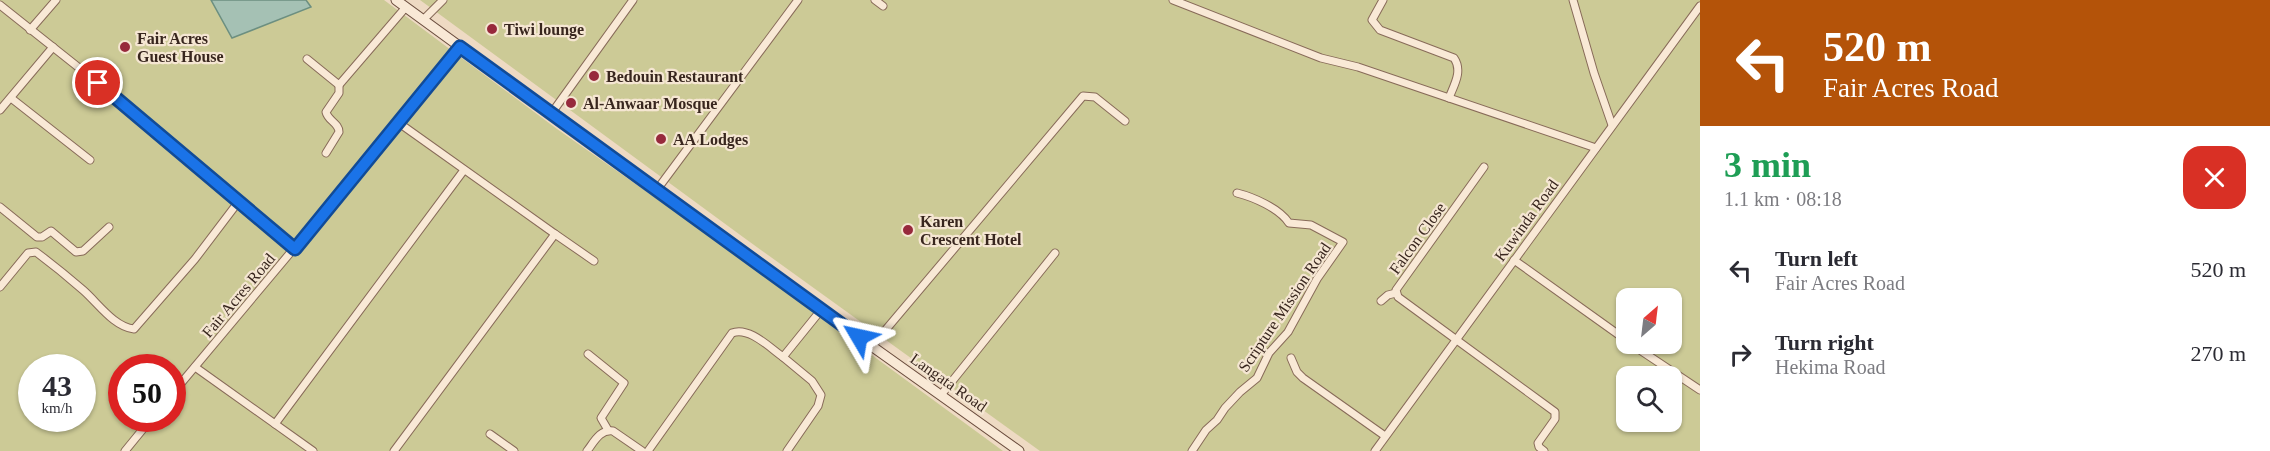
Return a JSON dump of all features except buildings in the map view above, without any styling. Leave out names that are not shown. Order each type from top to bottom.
[{"type":"main road","name":"Langata Road","points":[[396,0],[1019,451]]},
{"type":"street","points":[[30,30],[56,0]]},
{"type":"street","points":[[423,20],[443,0]]},
{"type":"street","points":[[551,114],[633,0]]},
{"type":"street","points":[[656,190],[798,0]]},
{"type":"street","points":[[875,0],[883,6]]},
{"type":"street","points":[[1173,0],[1321,58],[1358,67],[1596,148]]},
{"type":"street","points":[[1383,0],[1372,20],[1380,30],[1454,58],[1459,70],[1449,98]]},
{"type":"street","points":[[1573,0],[1593,73],[1612,124]]},
{"type":"street","points":[[0,5],[295,249]]},
{"type":"street","name":"Kuwinda Road","points":[[1379,450],[1385,436],[1455,339],[1700,6]]},
{"type":"street","points":[[326,153],[339,132],[339,128],[327,117],[326,112],[339,93],[339,85],[406,8]]},
{"type":"street","points":[[0,110],[52,47]]},
{"type":"street","name":"Fair Acres Road","points":[[186,378],[295,249],[460,47]]},
{"type":"street","points":[[307,59],[339,85]]},
{"type":"street","points":[[872,346],[1083,96],[1095,97],[1125,121]]},
{"type":"street","points":[[11,98],[90,160]]},
{"type":"street","points":[[399,123],[594,261]]},
{"type":"street","name":"Falcon Close","points":[[1484,167],[1396,293],[1398,297],[1555,412],[1555,419],[1538,443],[1544,451]]},
{"type":"street","points":[[275,424],[465,170]]},
{"type":"street","name":"Scripture Mission Road","points":[[1192,451],[1206,430],[1233,399],[1257,378],[1269,353],[1288,332],[1317,279],[1343,242],[1311,225],[1288,223],[1286,219],[1263,203],[1237,193]]},
{"type":"street","points":[[0,287],[28,253],[36,252],[85,292],[103,311],[122,325],[134,329],[195,259],[239,201]]},
{"type":"street","points":[[0,207],[38,237],[51,231],[75,252],[87,248],[109,227]]},
{"type":"street","points":[[394,451],[555,234]]},
{"type":"street","points":[[941,394],[1055,253]]},
{"type":"street","points":[[1514,260],[1616,333]]},
{"type":"street","points":[[1381,301],[1388,295],[1396,293]]},
{"type":"street","points":[[783,357],[820,309]]},
{"type":"street","points":[[648,451],[732,333],[738,331],[747,332],[783,357],[808,378],[821,394],[818,406],[786,451]]},
{"type":"street","points":[[588,354],[624,383],[601,418],[608,430],[642,451]]},
{"type":"street","points":[[1646,354],[1700,390]]},
{"type":"street","points":[[1291,358],[1297,372],[1303,378],[1385,436]]},
{"type":"street","points":[[195,367],[313,451]]},
{"type":"street","points":[[587,451],[600,434],[608,430]]},
{"type":"street","points":[[125,451],[141,432]]},
{"type":"street","points":[[490,434],[513,451]]},
{"type":"shaded area","points":[[0,0],[384,0],[557,129],[687,220],[1003,451],[0,451]]},
{"type":"shaded area","points":[[211,0],[306,0],[311,7],[232,38]]},
{"type":"shaded area","points":[[420,0],[1700,0],[1700,451],[1040,451]]},
{"type":"place","name":"Tiwi lounge","points":[[492,29]]},
{"type":"place","name":"Fair Acres Guest House","points":[[125,47]]},
{"type":"place","name":"Bedouin Restaurant","points":[[594,76]]},
{"type":"place","name":"Al-Anwaar Mosque","points":[[571,103]]},
{"type":"place","name":"AA Lodges","points":[[661,139]]},
{"type":"place","name":"Karen Crescent Hotel","points":[[908,230]]},
{"type":"route","points":[[98,83],[295,249],[446,67],[460,47],[859,337]]}]
